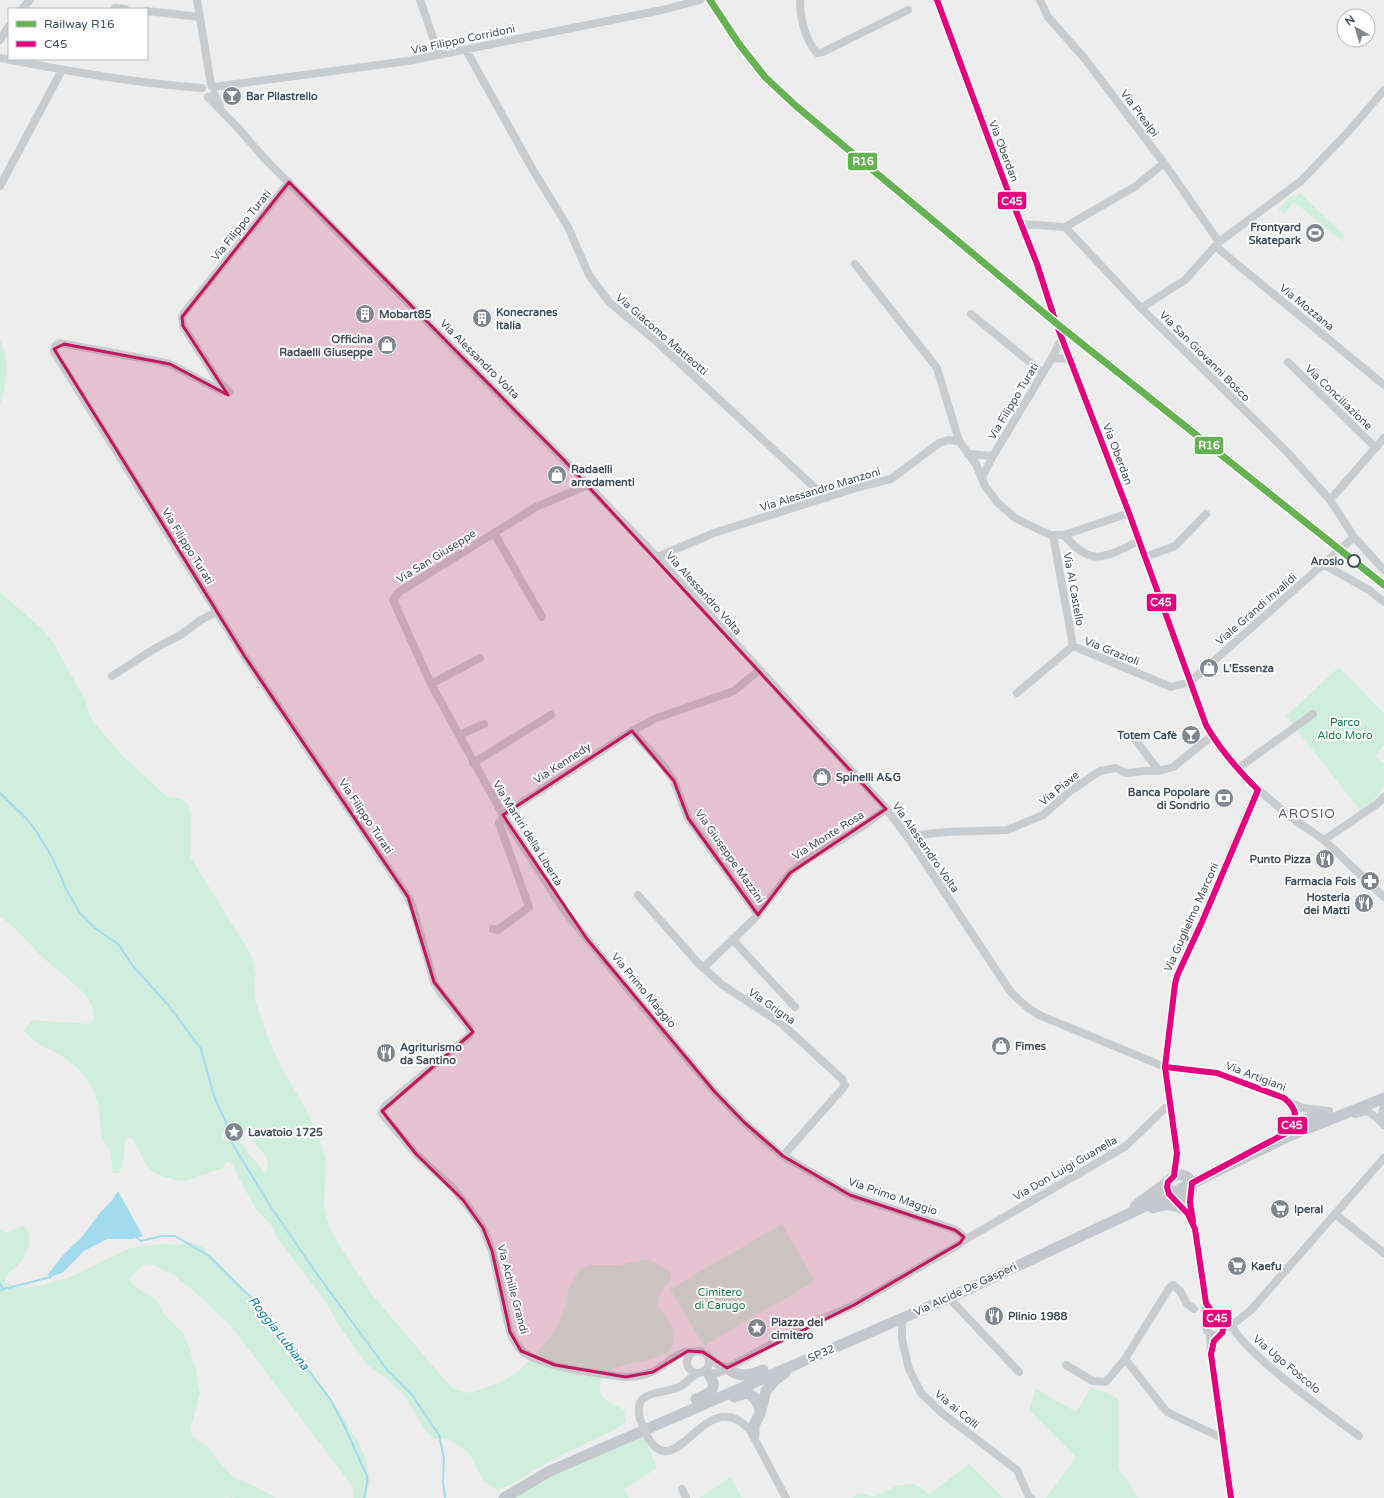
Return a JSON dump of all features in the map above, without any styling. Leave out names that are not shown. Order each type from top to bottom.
[{"type":"main road","name":"Via Alcide De Gasperi","points":[[847,1342],[949,1298],[1136,1209],[1171,1189],[1190,1185],[1329,1111],[1384,1091]]},
{"type":"main road","name":"Via Alcide De Gasperi","points":[[1190,1185],[1214,1172],[1218,1168],[1288,1132],[1384,1098]]},
{"type":"main road","points":[[1171,1189],[1182,1175],[1190,1185]]},
{"type":"main road","points":[[1136,1209],[1143,1211],[1168,1204],[1176,1205],[1185,1210]]},
{"type":"main road","name":"SP32","points":[[506,1496],[550,1471],[847,1342]]},
{"type":"main road","points":[[727,1368],[740,1375],[750,1375],[781,1363],[798,1363]]},
{"type":"main road","points":[[754,1435],[754,1425],[765,1395],[771,1384],[778,1377],[798,1363]]},
{"type":"main road","points":[[654,1425],[666,1413],[711,1392],[714,1384],[704,1372]]},
{"type":"main road","points":[[674,1416],[686,1417],[746,1393],[752,1395],[756,1400],[760,1412]]},
{"type":"street","points":[[23,8],[30,0]]},
{"type":"street","points":[[10,60],[62,70],[209,90],[208,64],[197,0]]},
{"type":"street","points":[[420,0],[439,55]]},
{"type":"street","name":"Via Filippo Corridoni","points":[[209,90],[228,85],[408,61],[662,10],[699,0]]},
{"type":"street","points":[[800,0],[800,10],[808,39],[812,48],[817,53],[823,52],[908,10]]},
{"type":"street","name":"Via Oberdan","points":[[936,0],[1129,513],[1206,725],[1212,736],[1237,769],[1258,790],[1289,816],[1324,840],[1384,897]]},
{"type":"street","name":"Via Prealpi","points":[[1040,0],[1048,18],[1085,59],[1164,163],[1217,244]]},
{"type":"street","points":[[148,11],[200,17]]},
{"type":"street","points":[[0,40],[8,28]]},
{"type":"street","name":"Via Giacomo Matteotti","points":[[466,50],[533,170],[568,227],[589,275],[609,302],[656,341],[826,498]]},
{"type":"street","points":[[0,186],[62,70]]},
{"type":"street","name":"Via Alessandro Volta","points":[[209,90],[225,115],[265,159],[528,422],[657,557],[886,809],[910,840],[1010,991],[1019,1001],[1028,1009],[1039,1015],[1165,1067]]},
{"type":"street","points":[[1142,308],[1185,280],[1217,244],[1301,181],[1349,131],[1384,90]]},
{"type":"street","points":[[1021,224],[1065,227],[1136,186],[1164,163]]},
{"type":"street","name":"Via Filippo Turati","points":[[289,182],[182,317],[183,326],[217,379],[229,392],[219,390],[170,364],[64,344],[58,344],[54,349],[54,352],[245,657],[408,897],[413,908],[434,982],[470,1030],[469,1036],[385,1106],[382,1114]]},
{"type":"street","name":"Via San Giovanni Bosco","points":[[1065,227],[1142,308],[1288,453],[1330,500],[1354,537],[1384,570]]},
{"type":"street","name":"Via Mozzana","points":[[1217,244],[1384,385]]},
{"type":"street","points":[[855,264],[937,368],[959,441],[976,464],[985,486],[998,503],[1015,518],[1030,527],[1053,535],[1064,535],[1129,513]]},
{"type":"street","points":[[971,314],[1043,373]]},
{"type":"street","name":"Via Filippo Turati","points":[[982,477],[1052,358],[1062,338]]},
{"type":"street","name":"Via Filippo Turati","points":[[1052,358],[1071,359]]},
{"type":"street","name":"Via Conciliazione","points":[[1288,362],[1376,448]]},
{"type":"street","points":[[1330,500],[1384,438]]},
{"type":"street","name":"Via Alessandro Manzoni","points":[[657,557],[714,533],[859,487],[891,479],[924,456],[939,443],[948,440],[959,441]]},
{"type":"street","name":"Via Filippo Turati","points":[[968,454],[993,456]]},
{"type":"street","name":"Via San Giuseppe","points":[[393,600],[398,592],[536,507],[588,485]]},
{"type":"street","points":[[1145,557],[1175,546],[1206,514]]},
{"type":"street","points":[[494,533],[542,617]]},
{"type":"street","name":"Via Al Castello","points":[[1053,535],[1073,646]]},
{"type":"street","points":[[1064,535],[1071,544],[1092,556],[1108,554],[1127,547],[1139,540]]},
{"type":"street","name":"Viale Grandi Invalidi","points":[[1190,682],[1354,537]]},
{"type":"street","points":[[1323,564],[1369,590],[1384,602]]},
{"type":"street","name":"Via Martiri della Libertà","points":[[393,600],[431,684],[473,763],[503,815],[566,913]]},
{"type":"street","points":[[112,676],[154,649],[182,634],[199,621],[216,612]]},
{"type":"street","name":"Via Grazioli","points":[[1017,694],[1073,646],[1171,687],[1190,682]]},
{"type":"street","points":[[431,684],[480,658]]},
{"type":"street","name":"Via Kennedy","points":[[503,815],[632,731],[654,719],[734,691],[759,670]]},
{"type":"street","points":[[1237,769],[1313,714]]},
{"type":"street","points":[[473,763],[551,715]]},
{"type":"street","points":[[459,735],[484,724]]},
{"type":"street","name":"Via Giuseppe Mazzini","points":[[632,731],[662,764],[674,781],[688,818],[758,915]]},
{"type":"street","points":[[1131,734],[1159,771]]},
{"type":"street","name":"Via Piave","points":[[910,840],[917,835],[940,832],[1007,830],[1043,815],[1069,792],[1100,771],[1116,768],[1126,773],[1159,771],[1173,767],[1212,736]]},
{"type":"street","name":"Via Guglielmo Marconi","points":[[1171,1189],[1177,1153],[1165,1067],[1177,973],[1201,924],[1258,790]]},
{"type":"street","points":[[1324,840],[1377,804],[1384,797]]},
{"type":"street","name":"Via Monte Rosa","points":[[703,968],[758,915],[790,873],[805,860],[862,827],[886,809]]},
{"type":"street","points":[[493,929],[498,930],[529,908],[499,823],[503,815]]},
{"type":"street","name":"Via Grigna","points":[[638,895],[703,968],[726,988],[782,1024],[844,1082],[845,1085],[843,1088],[783,1156]]},
{"type":"street","name":"Via Primo Maggio","points":[[566,913],[715,1092],[745,1123],[783,1156],[850,1195],[951,1228],[962,1234],[964,1237],[963,1241]]},
{"type":"street","points":[[732,940],[795,1007]]},
{"type":"street","name":"Via Artigiani","points":[[1165,1067],[1217,1073],[1284,1098],[1303,1108],[1329,1111]]},
{"type":"street","name":"Via Artigiani","points":[[1291,1103],[1296,1117],[1291,1131]]},
{"type":"street","name":"Via Don Luigi Guanella","points":[[963,1241],[1126,1146],[1171,1104]]},
{"type":"street","points":[[1384,1106],[1382,1113],[1384,1124]]},
{"type":"street","name":"Via Alcide De Gasperi","points":[[1291,1131],[1297,1136],[1359,1112],[1367,1111],[1384,1124]]},
{"type":"street","name":"Via Achille Grandi","points":[[382,1114],[416,1154],[452,1187],[483,1228],[492,1250],[510,1332],[522,1351],[535,1359],[555,1365],[626,1377],[634,1377],[653,1372],[682,1353],[688,1351],[693,1352]]},
{"type":"street","points":[[1231,1498],[1211,1354],[1220,1327],[1241,1318],[1251,1310],[1384,1158]]},
{"type":"street","points":[[1190,1185],[1192,1220],[1195,1229],[1206,1303],[1220,1327]]},
{"type":"street","points":[[1171,1189],[1192,1220]]},
{"type":"street","points":[[1335,1214],[1384,1253]]},
{"type":"street","points":[[671,1361],[681,1360],[690,1371],[716,1373],[801,1328],[854,1305],[963,1241]]},
{"type":"street","points":[[1066,1365],[1093,1381],[1106,1382],[1125,1358],[1170,1286],[1173,1285],[1176,1287],[1187,1304],[1194,1309]]},
{"type":"street","points":[[949,1298],[1019,1372]]},
{"type":"street","name":"Via ai Colli","points":[[902,1318],[902,1340],[909,1369],[921,1393],[942,1413],[1017,1470],[1029,1497],[1031,1498]]},
{"type":"street","name":"Via Ugo Foscolo","points":[[1220,1327],[1242,1341]]},
{"type":"street","name":"Via Ugo Foscolo","points":[[1220,1327],[1242,1341],[1277,1372],[1360,1436]]},
{"type":"street","points":[[727,1368],[717,1364],[703,1352],[693,1352],[687,1359],[690,1371],[681,1386],[651,1394],[645,1397],[639,1404],[638,1408],[640,1419],[648,1438],[650,1442],[659,1449],[666,1451],[674,1450],[711,1420],[732,1418],[749,1429],[754,1435],[757,1445],[786,1498]]},
{"type":"street","points":[[704,1372],[708,1366],[708,1356]]},
{"type":"street","points":[[1125,1358],[1167,1412],[1222,1438]]},
{"type":"street","points":[[682,1489],[686,1498]]},
{"type":"highlighted area","points":[[289,182],[563,459],[884,806],[886,809],[874,819],[790,873],[758,915],[688,818],[674,781],[632,731],[503,815],[587,939],[715,1092],[745,1123],[783,1156],[850,1195],[955,1230],[964,1237],[960,1243],[854,1305],[727,1368],[703,1352],[688,1351],[653,1372],[626,1377],[555,1365],[521,1351],[510,1332],[492,1251],[483,1228],[463,1200],[416,1154],[382,1111],[473,1032],[434,982],[408,897],[245,657],[54,349],[64,344],[170,364],[228,395],[183,326],[182,317]]},
{"type":"green space","points":[[1300,193],[1343,234],[1343,242],[1294,202],[1284,214],[1278,209],[1291,196],[1297,196]]},
{"type":"green space","points":[[0,339],[5,356],[6,380],[0,405]]},
{"type":"green space","points":[[0,592],[40,627],[53,642],[85,700],[92,720],[123,756],[166,796],[182,799],[188,804],[191,816],[190,856],[252,957],[256,974],[254,988],[255,1000],[265,1030],[280,1065],[298,1095],[319,1136],[326,1159],[324,1207],[330,1229],[371,1293],[443,1378],[453,1388],[470,1393],[503,1381],[519,1371],[547,1341],[557,1326],[564,1309],[569,1288],[580,1269],[592,1265],[619,1265],[647,1259],[656,1263],[670,1272],[670,1281],[661,1291],[658,1305],[672,1327],[673,1345],[670,1352],[647,1360],[619,1366],[610,1371],[600,1381],[601,1394],[608,1401],[624,1410],[626,1422],[618,1428],[551,1460],[512,1484],[497,1490],[483,1481],[469,1453],[450,1440],[434,1438],[426,1431],[403,1394],[382,1375],[368,1366],[340,1327],[324,1300],[277,1238],[271,1225],[256,1209],[233,1166],[227,1161],[222,1169],[209,1172],[206,1175],[200,1175],[185,1181],[175,1180],[160,1175],[149,1168],[133,1139],[127,1137],[125,1141],[123,1165],[119,1173],[113,1173],[110,1151],[102,1139],[98,1105],[93,1089],[80,1070],[59,1054],[40,1045],[23,1031],[33,1020],[90,1024],[94,1019],[91,1004],[88,998],[78,987],[49,963],[0,916]],"holes":[[[234,1128],[246,1131],[266,1157],[268,1167],[266,1173],[249,1154],[242,1143],[238,1141],[223,1140],[222,1134]]]},
{"type":"green space","name":"Parco Aldo Moro","points":[[1339,667],[1384,713],[1384,745],[1375,756],[1384,764],[1384,787],[1363,814],[1286,716]]},
{"type":"green space","name":"Cimitero di Carugo","points":[[782,1224],[815,1281],[704,1346],[670,1289]]},
{"type":"green space","points":[[23,1226],[27,1229],[29,1234],[28,1249],[20,1263],[8,1274],[5,1283],[27,1288],[73,1276],[131,1248],[162,1244],[180,1245],[190,1242],[204,1248],[266,1311],[315,1376],[344,1418],[351,1432],[357,1439],[365,1457],[370,1481],[366,1498],[354,1498],[353,1487],[230,1325],[176,1276],[154,1265],[147,1264],[142,1266],[129,1279],[135,1287],[158,1302],[163,1313],[183,1333],[188,1344],[196,1369],[200,1393],[191,1427],[193,1437],[209,1448],[217,1460],[234,1478],[255,1486],[276,1498],[0,1498],[0,1230],[5,1233]]},
{"type":"green space","points":[[1091,1387],[1118,1398],[1119,1469],[1139,1498],[1046,1498],[1076,1457],[1029,1410],[1036,1389],[1076,1412]]},
{"type":"green space","points":[[643,1435],[657,1468],[624,1489],[629,1498],[515,1498],[547,1477]]},
{"type":"green space","points":[[969,1464],[1003,1498],[852,1498],[858,1493],[874,1497],[898,1485],[915,1484],[929,1494]]},
{"type":"green space","points":[[731,1477],[742,1498],[699,1498]]},
{"type":"water","points":[[118,1191],[143,1236],[132,1239],[107,1239],[84,1251],[62,1273],[49,1277],[48,1274],[65,1253],[82,1237]]},
{"type":"waterway","points":[[0,793],[28,820],[38,834],[53,859],[66,889],[80,913],[96,929],[118,944],[133,966],[169,1006],[201,1049],[214,1096],[229,1129]]},
{"type":"waterway","points":[[230,1140],[271,1207],[314,1270],[388,1371],[412,1395],[439,1435],[444,1458],[443,1482],[445,1498]]},
{"type":"waterway","name":"Roggia Lubiana","points":[[136,1237],[141,1241],[162,1236],[175,1236],[209,1256],[256,1301],[330,1399],[344,1425],[367,1476],[364,1498]]},
{"type":"waterway","name":"Roggia Lubiana","points":[[0,1290],[51,1277]]},
{"type":"waterway","name":"Roggia Lubiana","points":[[0,1284],[3,1289]]},
{"type":"rail line","name":"R16","points":[[710,0],[739,44],[765,77],[796,106],[1056,323],[1384,585]]},
{"type":"transit line","name":"C45","points":[[937,0],[1006,186],[1037,264],[1056,323],[1129,513],[1206,725],[1217,743],[1243,775],[1258,790]]},
{"type":"transit line","name":"C45","points":[[1231,1498],[1211,1354],[1214,1341],[1222,1333],[1224,1327],[1222,1322],[1216,1318],[1206,1303],[1195,1229],[1188,1214],[1169,1194],[1167,1187],[1168,1182],[1174,1176],[1177,1153],[1165,1067],[1177,976],[1202,922],[1258,790]]},
{"type":"transit line","name":"C45","points":[[1165,1067],[1217,1073],[1284,1098],[1292,1106],[1295,1114],[1294,1123],[1288,1132],[1192,1183],[1190,1202],[1193,1222]]},
{"type":"place","name":"Bar Pilastrello","points":[[232,96]]},
{"type":"place","name":"Frontyard Skatepark","points":[[1315,233]]},
{"type":"place","name":"Mobart85","points":[[365,314]]},
{"type":"place","name":"Konecranes Italia","points":[[482,318]]},
{"type":"place","name":"Officina Radaelli Giuseppe","points":[[387,345]]},
{"type":"place","name":"Radaelli arredamenti","points":[[557,475]]},
{"type":"place","name":"Arosio","points":[[1354,561]]},
{"type":"place","name":"L'Essenza","points":[[1209,668]]},
{"type":"place","name":"Totem Cafè","points":[[1191,735]]},
{"type":"place","name":"Spinelli A&G","points":[[822,777]]},
{"type":"place","name":"Banca Popolare di Sondrio","points":[[1224,798]]},
{"type":"place","name":"Punto Pizza","points":[[1325,859]]},
{"type":"place","name":"Farmacia Fois","points":[[1370,881]]},
{"type":"place","name":"Hosteria dei Matti","points":[[1364,903]]},
{"type":"place","name":"Fimes","points":[[1001,1046]]},
{"type":"place","name":"Agriturismo da Santino","points":[[386,1053]]},
{"type":"place","name":"Lavatoio 1725","points":[[234,1132]]},
{"type":"place","name":"Iperal","points":[[1280,1209]]},
{"type":"place","name":"Kaefu","points":[[1237,1266]]},
{"type":"place","name":"Plinio 1988","points":[[994,1316]]},
{"type":"place","name":"Piazza del cimitero","points":[[757,1328]]},
{"type":"district","name":"AROSIO","points":[[1307,813]]}]
